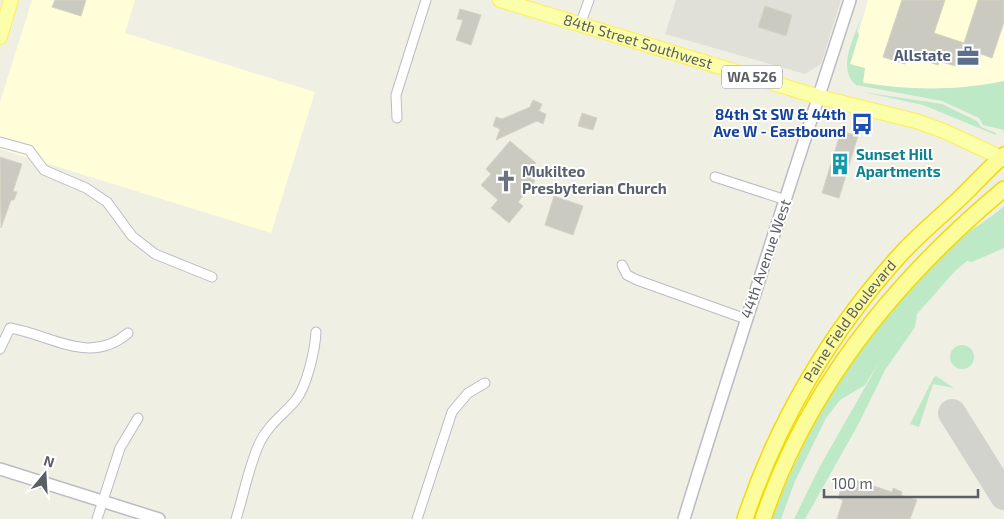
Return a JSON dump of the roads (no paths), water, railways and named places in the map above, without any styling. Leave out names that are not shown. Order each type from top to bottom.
[{"type":"highway","name":"Paine Field Boulevard","points":[[745,519],[779,436],[829,346],[870,289],[901,254],[1003,157]]},
{"type":"highway","name":"Paine Field Boulevard","points":[[763,519],[803,426],[825,386],[851,348],[878,314],[922,265],[1004,190]]},
{"type":"main road","points":[[0,37],[12,0]]},
{"type":"main road","name":"84th Street Southwest","points":[[500,0],[820,97],[916,121],[1003,157]]},
{"type":"street","points":[[398,118],[396,95],[426,0]]},
{"type":"street","points":[[580,25],[589,0]]},
{"type":"street","name":"44th Avenue West","points":[[684,519],[746,318],[820,97],[850,0]]},
{"type":"street","points":[[0,142],[29,150],[44,170],[86,188],[107,202],[132,236],[155,254],[212,277]]},
{"type":"street","points":[[716,177],[786,200]]},
{"type":"street","points":[[622,264],[627,274],[637,280],[746,318]]},
{"type":"street","points":[[0,349],[10,328],[88,349],[111,345],[128,333]]},
{"type":"street","points":[[236,519],[260,443],[268,427],[295,401],[301,391],[316,347],[316,332]]},
{"type":"street","points":[[417,519],[452,412],[468,393],[484,383]]},
{"type":"street","points":[[98,519],[120,448],[138,418]]},
{"type":"street","points":[[0,469],[158,519]]},
{"type":"place","name":"Allstate","points":[[968,56]]},
{"type":"place","name":"84th St SW & 44th Ave W - Eastbound","points":[[862,124]]},
{"type":"place","name":"Sunset Hill Apartments","points":[[840,164]]},
{"type":"place","name":"Mukilteo Presbyterian Church","points":[[506,181]]}]
